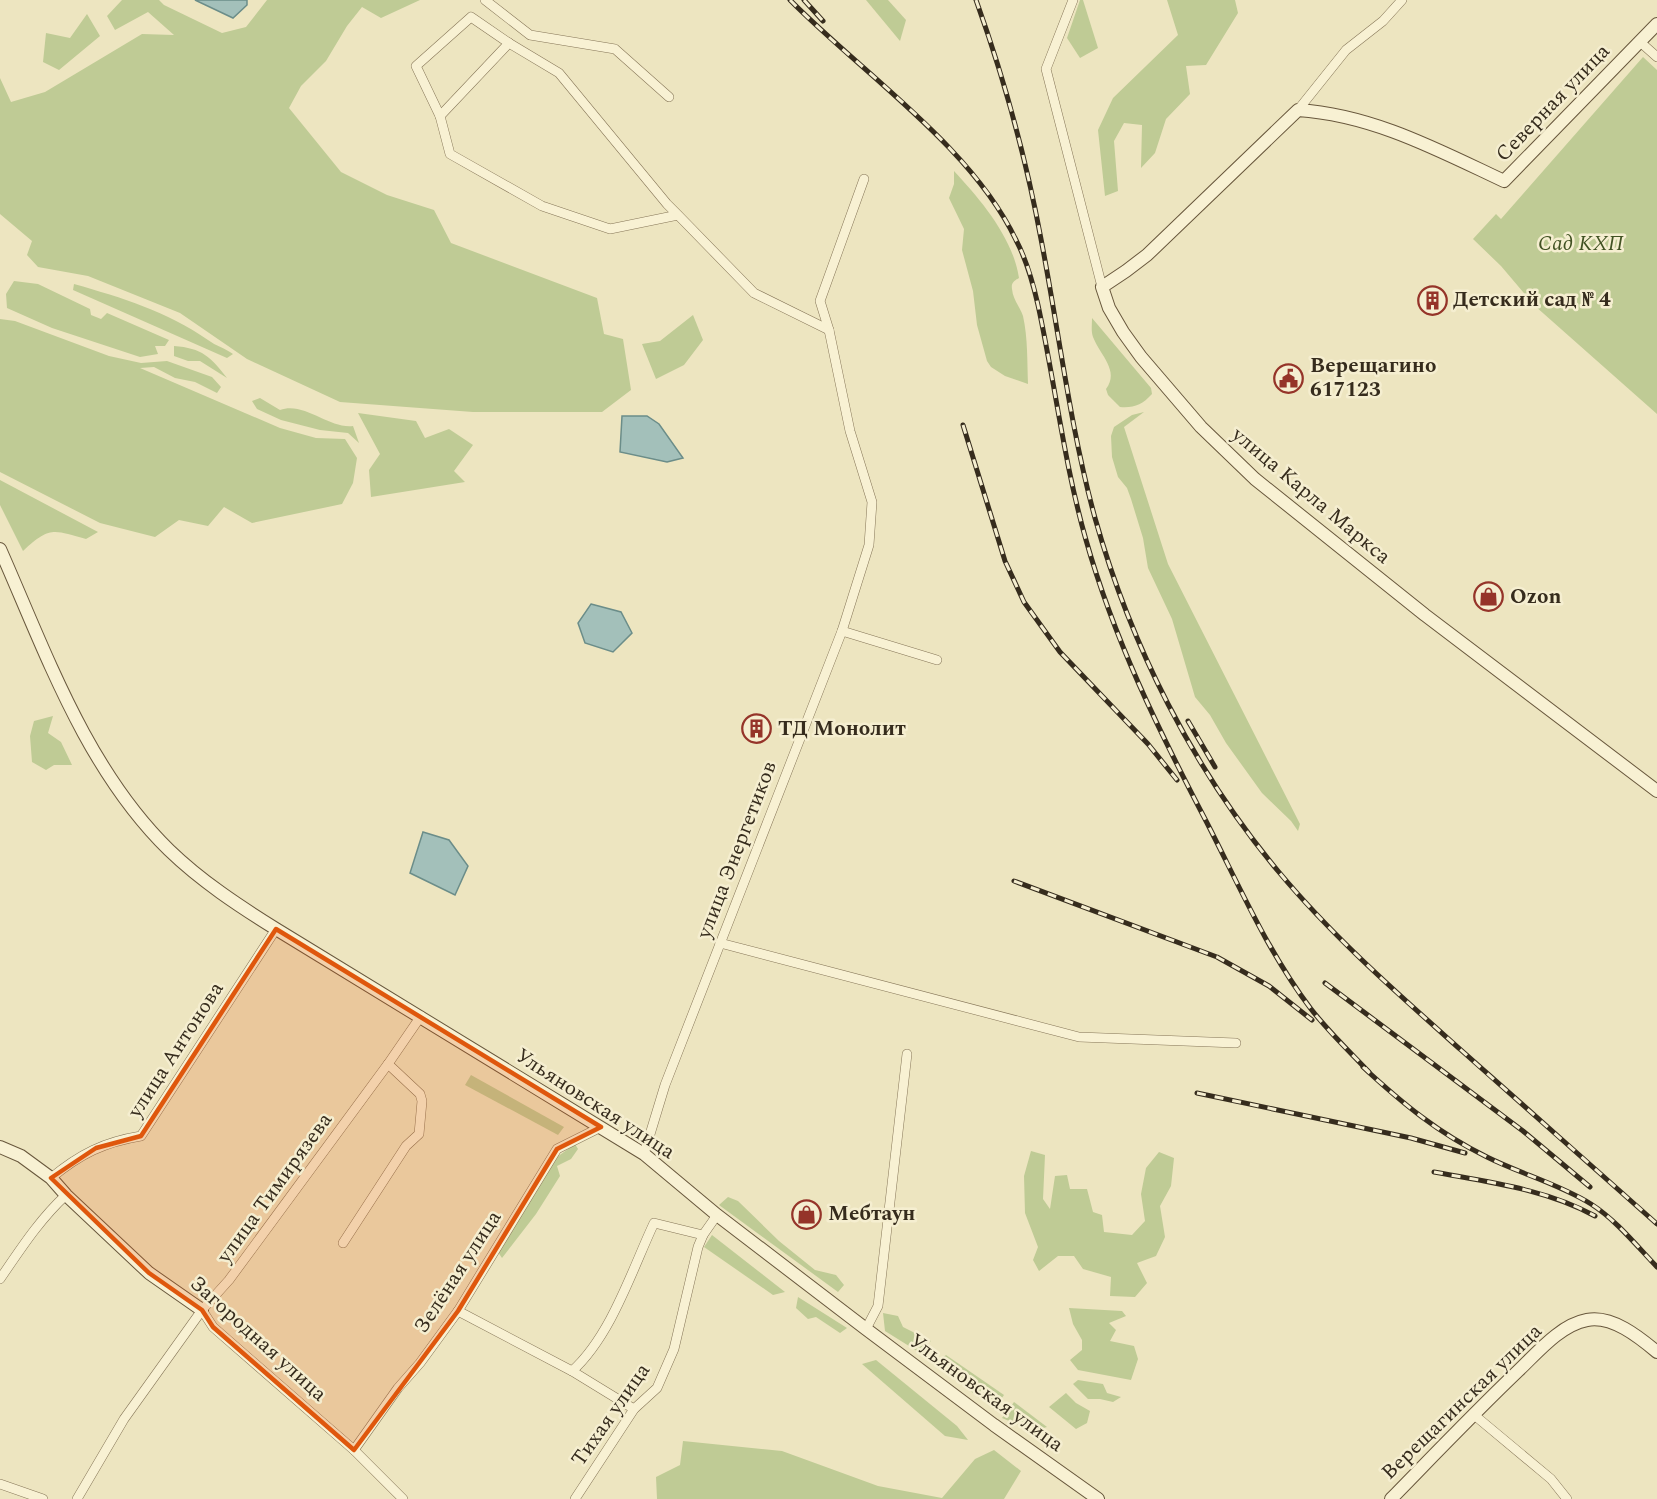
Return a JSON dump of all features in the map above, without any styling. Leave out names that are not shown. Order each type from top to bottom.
[{"type":"main road","name":"Северная улица","points":[[1298,110],[1341,116],[1400,133],[1504,181],[1657,24]]},
{"type":"main road","points":[[1102,287],[1147,255],[1298,110]]},
{"type":"main road","name":"улица Карла Маркса","points":[[1102,287],[1123,332],[1141,357],[1201,427],[1255,479],[1425,615],[1657,791]]},
{"type":"main road","name":"Ульяновская улица","points":[[0,549],[64,693],[103,769],[146,826],[191,869],[242,908],[276,930],[421,1016],[644,1154],[717,1215],[866,1329],[1098,1499]]},
{"type":"main road","name":"Загородная улица","points":[[0,1146],[21,1156],[51,1178],[149,1273],[202,1310]]},
{"type":"main road","name":"Верещагинская улица","points":[[1391,1499],[1473,1414],[1561,1332],[1589,1320],[1606,1321],[1622,1328],[1657,1352]]},
{"type":"street","points":[[485,0],[530,35],[615,50],[669,97]]},
{"type":"street","name":"улица Карла Маркса","points":[[1073,0],[1046,69],[1102,287]]},
{"type":"street","points":[[1298,110],[1346,50],[1383,21],[1402,0]]},
{"type":"street","points":[[678,215],[610,229],[542,206],[450,154],[440,116],[416,66],[471,17],[559,73],[678,215],[754,293],[829,330]]},
{"type":"street","points":[[1639,41],[1657,57]]},
{"type":"street","points":[[440,116],[509,43]]},
{"type":"street","name":"улица Энергетиков","points":[[644,1154],[664,1085],[842,631],[869,545],[872,502],[850,431],[829,330],[820,302],[864,179]]},
{"type":"street","points":[[842,631],[937,660]]},
{"type":"street","name":"улица Антонова","points":[[51,1178],[68,1164],[96,1148],[116,1140],[141,1136],[276,930]]},
{"type":"street","points":[[720,944],[1079,1037],[1236,1042]]},
{"type":"street","name":"улица Тимирязева","points":[[77,1499],[124,1419],[202,1310],[229,1280],[421,1016]]},
{"type":"street","points":[[866,1329],[878,1306],[907,1054]]},
{"type":"street","points":[[344,1243],[406,1146],[419,1134],[422,1101],[420,1094],[388,1064]]},
{"type":"street","name":"Зелёная улица","points":[[354,1450],[398,1388],[420,1363],[458,1311],[557,1149],[601,1127]]},
{"type":"street","points":[[0,1279],[32,1232],[66,1195]]},
{"type":"street","name":"Тихая улица","points":[[575,1499],[634,1410],[657,1388],[674,1349],[698,1248],[703,1235],[717,1215]]},
{"type":"street","points":[[572,1371],[587,1357],[614,1310],[654,1223],[703,1235]]},
{"type":"street","name":"Загородная улица","points":[[202,1310],[213,1327],[354,1450],[403,1499]]},
{"type":"street","points":[[458,1311],[572,1371],[634,1410]]},
{"type":"street","points":[[1473,1414],[1551,1479],[1567,1499]]},
{"type":"street","points":[[0,1484],[43,1499]]},
{"type":"highlighted area","points":[[276,929],[601,1127],[557,1149],[458,1311],[354,1450],[213,1327],[202,1310],[149,1273],[51,1178],[96,1148],[141,1136]]},
{"type":"green space","points":[[122,0],[159,0],[164,5],[222,33],[246,27],[267,0],[420,0],[381,18],[362,7],[347,26],[326,61],[301,86],[289,108],[341,172],[387,195],[434,210],[451,243],[597,298],[604,334],[623,339],[631,390],[602,412],[473,412],[340,402],[247,359],[180,313],[88,276],[38,267],[27,255],[32,241],[0,214],[0,78],[11,102],[45,92],[142,34],[174,35],[148,12],[115,30],[107,16]]},
{"type":"green space","points":[[866,0],[888,0],[906,20],[900,41]]},
{"type":"green space","points":[[1080,0],[1083,0],[1098,48],[1080,58],[1067,38]]},
{"type":"green space","points":[[1167,0],[1235,0],[1238,13],[1206,65],[1186,66],[1190,94],[1166,119],[1155,153],[1141,168],[1142,125],[1124,123],[1114,141],[1118,191],[1105,196],[1098,130],[1113,98],[1178,35]]},
{"type":"green space","points":[[87,14],[100,36],[59,70],[43,62],[46,33],[70,38]]},
{"type":"green space","name":"Сад КХП","points":[[1643,57],[1657,70],[1657,414],[1535,306],[1501,266],[1473,239],[1496,214],[1501,219]]},
{"type":"green space","points":[[954,171],[994,220],[1016,263],[1019,278],[1013,282],[1012,289],[1025,325],[1028,384],[1005,376],[991,367],[987,361],[977,325],[973,291],[962,250],[964,229],[949,198],[954,184]]},
{"type":"green space","points":[[14,281],[38,284],[90,309],[91,315],[101,319],[107,313],[169,340],[165,346],[155,346],[158,354],[140,357],[52,328],[7,308],[6,294]]},
{"type":"green space","points":[[74,284],[160,313],[233,354],[227,358],[73,290]]},
{"type":"green space","points":[[693,315],[703,340],[684,365],[656,379],[642,344],[660,341]]},
{"type":"green space","points":[[1092,318],[1151,388],[1152,394],[1145,401],[1130,407],[1120,407],[1108,395],[1106,389],[1110,382],[1110,369],[1093,337]]},
{"type":"green space","points":[[0,319],[15,321],[109,356],[141,363],[167,361],[212,377],[221,387],[217,393],[195,382],[175,378],[154,367],[140,368],[280,428],[316,438],[345,439],[357,458],[353,483],[342,504],[252,523],[224,507],[208,526],[179,520],[155,537],[100,523],[0,472]]},
{"type":"green space","points":[[174,346],[199,351],[216,364],[227,378],[200,361],[188,361],[174,356]]},
{"type":"green space","points":[[260,398],[280,410],[298,409],[335,424],[353,426],[359,443],[348,433],[320,430],[281,420],[257,409],[252,401]]},
{"type":"green space","points":[[1144,412],[1124,427],[1168,564],[1300,824],[1298,831],[1262,793],[1226,743],[1210,715],[1195,697],[1172,619],[1148,568],[1143,538],[1131,499],[1127,488],[1118,477],[1112,457],[1111,436],[1114,427],[1132,415]]},
{"type":"green space","points":[[358,413],[416,421],[425,438],[449,429],[473,445],[454,471],[465,482],[371,497],[369,470],[380,454]]},
{"type":"green space","points":[[0,480],[98,532],[86,539],[52,532],[40,537],[23,551],[0,505]]},
{"type":"green space","points":[[53,716],[48,733],[61,742],[72,765],[54,765],[46,770],[32,762],[30,736],[34,721]]},
{"type":"green space","points":[[471,1075],[564,1127],[558,1135],[465,1085]]},
{"type":"green space","points":[[575,1144],[578,1149],[571,1159],[557,1166],[560,1176],[536,1214],[502,1258],[498,1252],[557,1157]]},
{"type":"green space","points":[[1031,1151],[1045,1155],[1043,1199],[1050,1209],[1055,1176],[1067,1175],[1070,1189],[1087,1189],[1093,1212],[1102,1215],[1104,1232],[1132,1235],[1145,1221],[1141,1194],[1146,1168],[1159,1152],[1174,1158],[1171,1186],[1160,1206],[1165,1237],[1156,1256],[1137,1263],[1147,1283],[1135,1297],[1110,1296],[1111,1277],[1083,1269],[1074,1256],[1058,1256],[1039,1271],[1033,1260],[1038,1247],[1025,1213],[1024,1176]]},
{"type":"green space","points":[[728,1197],[738,1201],[779,1241],[815,1270],[836,1275],[844,1285],[838,1292],[719,1205]]},
{"type":"green space","points":[[712,1235],[785,1292],[773,1295],[704,1247]]},
{"type":"green space","points":[[798,1297],[847,1328],[840,1333],[816,1317],[808,1319],[796,1308]]},
{"type":"green space","points":[[1069,1308],[1122,1311],[1126,1316],[1109,1323],[1116,1330],[1110,1341],[1134,1346],[1138,1359],[1131,1380],[1078,1370],[1070,1360],[1082,1350],[1082,1340],[1073,1324]]},
{"type":"green space","points":[[883,1313],[898,1316],[903,1327],[931,1341],[917,1351],[885,1331]]},
{"type":"green space","points":[[946,1355],[1004,1395],[994,1409],[935,1364]]},
{"type":"green space","points":[[876,1360],[957,1426],[968,1440],[945,1436],[862,1364]]},
{"type":"green space","points":[[1078,1380],[1103,1384],[1107,1393],[1121,1397],[1113,1402],[1088,1399],[1073,1384]]},
{"type":"green space","points":[[1066,1393],[1076,1403],[1090,1411],[1087,1423],[1076,1429],[1049,1407]]},
{"type":"green space","points":[[1014,1402],[1047,1427],[1033,1431],[1002,1418]]},
{"type":"green space","points":[[683,1441],[782,1451],[878,1486],[942,1498],[975,1459],[994,1450],[1021,1471],[1004,1499],[657,1499],[656,1477],[680,1465]]},
{"type":"water","points":[[195,0],[247,0],[247,5],[233,18]]},
{"type":"water","points":[[622,416],[647,416],[659,424],[683,458],[667,462],[620,452]]},
{"type":"water","points":[[591,604],[621,612],[632,633],[613,652],[585,643],[578,623]]},
{"type":"water","points":[[423,832],[449,840],[468,866],[455,895],[410,873]]},
{"type":"railway","points":[[790,0],[944,142],[997,206],[1016,240],[1029,272],[1038,305],[1078,511],[1097,577],[1138,683],[1241,892],[1281,964],[1311,1009],[1369,1072]]},
{"type":"railway","points":[[804,0],[823,21]]},
{"type":"railway","points":[[976,0],[1005,89],[1028,178],[1072,414],[1095,518],[1110,566],[1146,659],[1192,748],[1247,832],[1321,919],[1413,1007],[1657,1224]]},
{"type":"railway","points":[[963,425],[1005,561],[1024,602],[1060,652],[1148,744],[1177,780]]},
{"type":"railway","points":[[1188,721],[1215,767]]},
{"type":"railway","points":[[1014,881],[1217,957],[1269,986],[1312,1020]]},
{"type":"railway","points":[[1325,983],[1523,1131],[1590,1187]]},
{"type":"railway","points":[[1363,1067],[1406,1105],[1452,1138],[1487,1157],[1566,1191],[1600,1210],[1657,1267]]},
{"type":"railway","points":[[1197,1093],[1411,1138],[1465,1153]]},
{"type":"railway","points":[[1434,1172],[1537,1193],[1595,1216]]},
{"type":"place","name":"Детский сад № 4","points":[[1432,300]]},
{"type":"place","name":"Верещагино 617123","points":[[1289,378]]},
{"type":"place","name":"Ozon","points":[[1489,597]]},
{"type":"place","name":"ТД Монолит","points":[[757,729]]},
{"type":"place","name":"Мебтаун","points":[[807,1214]]}]
